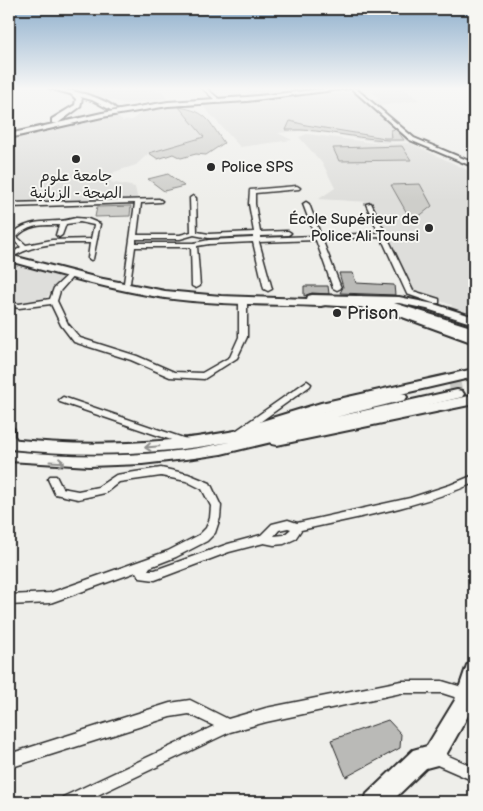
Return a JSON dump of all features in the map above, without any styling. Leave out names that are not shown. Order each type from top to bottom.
[{"type":"main road","points":[[9,135],[46,126]]},
{"type":"main road","points":[[9,135],[49,126]]},
{"type":"main road","points":[[10,255],[128,283],[219,294],[337,293],[399,300],[451,312],[474,321]]},
{"type":"main road","points":[[10,255],[72,274],[164,294],[243,300],[368,303],[394,306],[474,332]]},
{"type":"main road","points":[[337,293],[405,304],[474,326]]},
{"type":"main road","points":[[309,302],[389,309],[474,339]]},
{"type":"main road","points":[[220,444],[240,432],[321,408],[474,373]]},
{"type":"main road","points":[[11,448],[50,461],[96,462],[161,458],[453,390]]},
{"type":"main road","points":[[11,448],[90,450],[190,443],[220,444],[302,435],[474,399]]},
{"type":"main road","points":[[375,802],[421,758],[433,756],[464,704],[474,672]]},
{"type":"street","points":[[397,126],[412,139],[474,165]]},
{"type":"street","points":[[268,289],[257,238],[251,200],[252,191],[297,188]]},
{"type":"street","points":[[193,198],[194,233]]},
{"type":"street","points":[[9,205],[159,201]]},
{"type":"street","points":[[128,283],[138,202]]},
{"type":"street","points":[[306,204],[337,293]]},
{"type":"street","points":[[369,204],[410,292],[436,301]]},
{"type":"street","points":[[24,247],[13,237],[21,229],[36,225],[88,220],[97,224],[91,258]]},
{"type":"street","points":[[59,235],[63,223]]},
{"type":"street","points":[[134,241],[180,237],[194,233],[209,239]]},
{"type":"street","points":[[134,241],[194,245],[209,239],[382,233]]},
{"type":"street","points":[[10,255],[24,247],[44,242],[93,241]]},
{"type":"street","points":[[194,245],[196,286]]},
{"type":"street","points":[[72,274],[57,290],[53,301],[64,325],[77,340],[134,358],[173,375],[204,376],[233,358],[243,337],[243,300]]},
{"type":"street","points":[[9,304],[19,306],[53,301]]},
{"type":"street","points":[[240,432],[307,384]]},
{"type":"street","points":[[63,400],[190,443]]},
{"type":"street","points":[[9,429],[11,448]]},
{"type":"street","points":[[9,600],[50,598],[193,545],[211,530],[216,506],[206,486],[188,478],[161,472],[116,479],[101,490],[78,495],[59,491],[53,479]]},
{"type":"street","points":[[147,562],[141,571],[144,575],[155,575],[228,548],[264,539],[284,540],[295,533],[298,527],[408,501],[458,487],[474,479]]},
{"type":"street","points":[[68,802],[228,726],[266,715],[401,686],[442,686],[467,695]]},
{"type":"street","points":[[10,762],[170,710],[190,707],[228,726]]},
{"type":"street","points":[[433,756],[474,774]]},
{"type":"shaded area","name":"جامعة علوم الصحة - الزيانية","points":[[64,126],[195,126],[205,137],[149,153],[136,165],[114,172],[111,182],[135,187],[138,201],[9,204],[9,138]]},
{"type":"shaded area","points":[[195,126],[212,126],[224,143],[206,155],[196,154],[181,158],[173,154],[158,159],[149,153],[204,137]]},
{"type":"shaded area","points":[[221,126],[393,126],[411,141],[383,143],[310,130],[278,133],[292,140],[240,147]]},
{"type":"shaded area","points":[[288,126],[311,126],[392,138],[391,130],[396,129],[404,140],[374,139],[316,131],[286,130]]},
{"type":"shaded area","name":"École Supérieur de Police Ali Tounsi","points":[[307,134],[382,144],[410,143],[474,173],[474,316],[451,308],[452,305],[413,291],[370,202],[319,199],[335,188],[323,164],[299,137]]},
{"type":"shaded area","points":[[402,146],[411,160],[339,161],[333,148]]},
{"type":"shaded area","points":[[168,174],[184,186],[164,191],[148,179]]},
{"type":"shaded area","points":[[420,184],[432,206],[412,222],[391,185]]},
{"type":"shaded area","points":[[131,206],[130,216],[95,217],[97,207]]},
{"type":"shaded area","points":[[9,259],[67,274],[44,300],[21,303],[9,301]]},
{"type":"building","points":[[339,273],[353,273],[356,283],[394,285],[395,295],[340,293],[343,287]]},
{"type":"building","points":[[304,286],[328,286],[329,294],[312,293],[304,296]]},
{"type":"building","points":[[388,720],[401,734],[400,748],[346,777],[331,740]]},
{"type":"tunnel","points":[[449,386],[474,380]]},
{"type":"place","name":"جامعة علوم الصحة - الزيانية","points":[[76,159]]},
{"type":"place","name":"Police SPS","points":[[211,167]]},
{"type":"place","name":"École Supérieur de Police Ali Tounsi","points":[[429,228]]},
{"type":"place","name":"Prison","points":[[337,313]]}]
